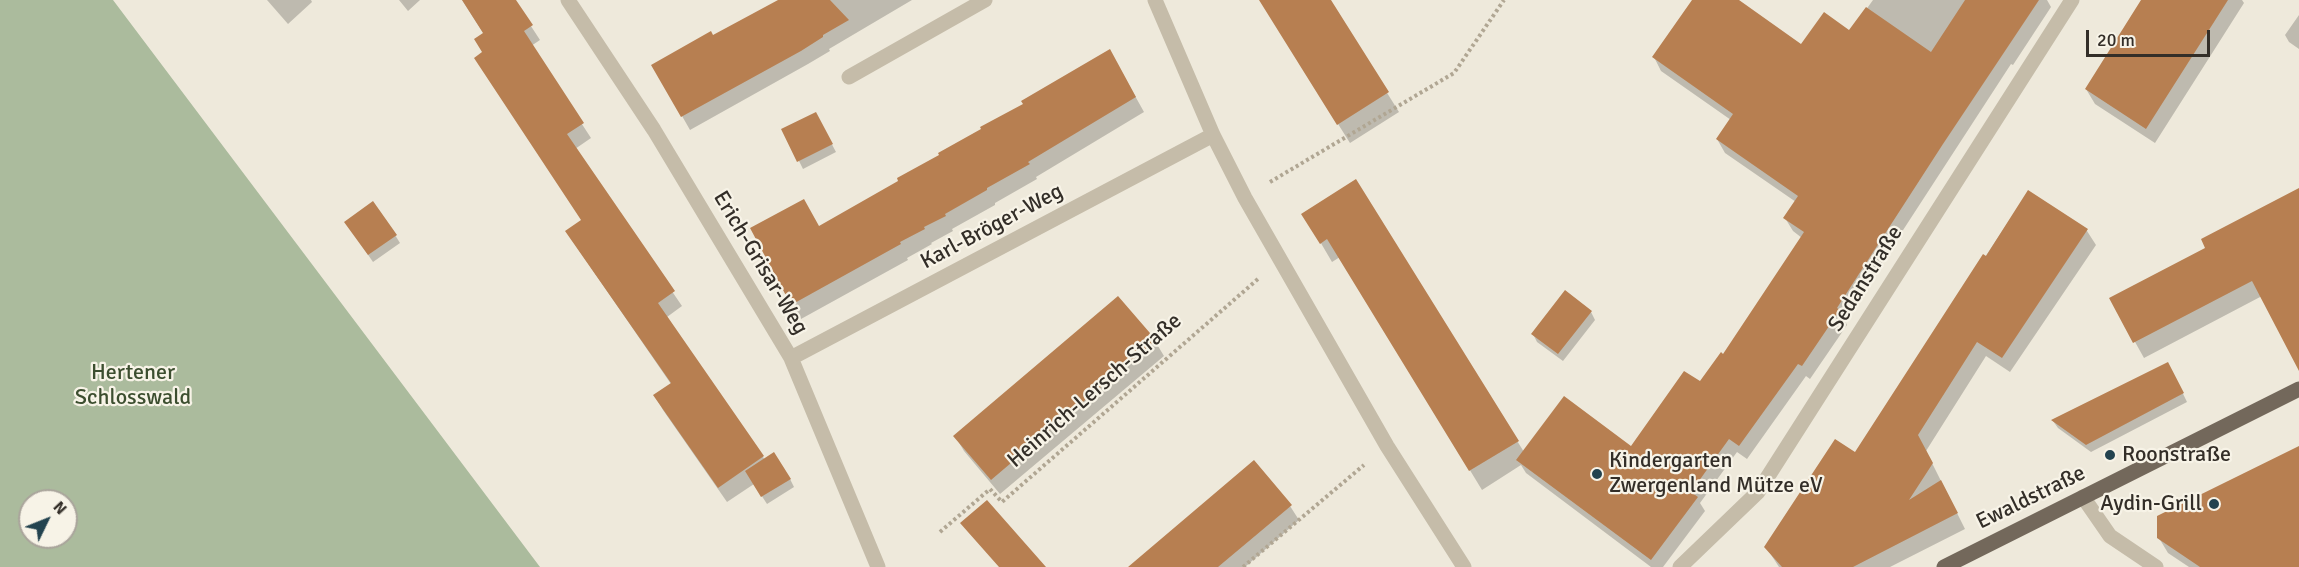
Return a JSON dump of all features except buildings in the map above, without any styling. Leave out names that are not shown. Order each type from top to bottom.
[{"type":"main road","name":"Ewaldstraße","points":[[1944,567],[2299,389]]},
{"type":"street","name":"Erich-Grisar-Weg","points":[[568,0],[654,130],[791,358],[878,567]]},
{"type":"street","points":[[849,77],[985,0]]},
{"type":"street","points":[[1155,0],[1213,135],[1245,198],[1386,446],[1464,567]]},
{"type":"street","name":"Sedanstraße","points":[[1680,567],[1758,492],[2073,0]]},
{"type":"street","name":"Karl-Bröger-Weg","points":[[791,358],[1213,135]]},
{"type":"street","points":[[2083,497],[2110,536],[2156,567]]},
{"type":"path","points":[[1245,198],[1454,73],[1504,0]]},
{"type":"path","name":"Heinrich-Lersch-Straße","points":[[940,532],[990,489],[1002,502],[1281,260]]},
{"type":"path","points":[[1243,567],[1386,446]]},
{"type":"green space","name":"Hertener Schlosswald","points":[[0,0],[113,0],[540,567],[0,567]]},
{"type":"place","name":"Roonstraße","points":[[2110,455]]},
{"type":"place","name":"Kindergarten Zwergenland Mütze eV","points":[[1597,474]]},
{"type":"place","name":"Aydin-Grill","points":[[2214,504]]}]
